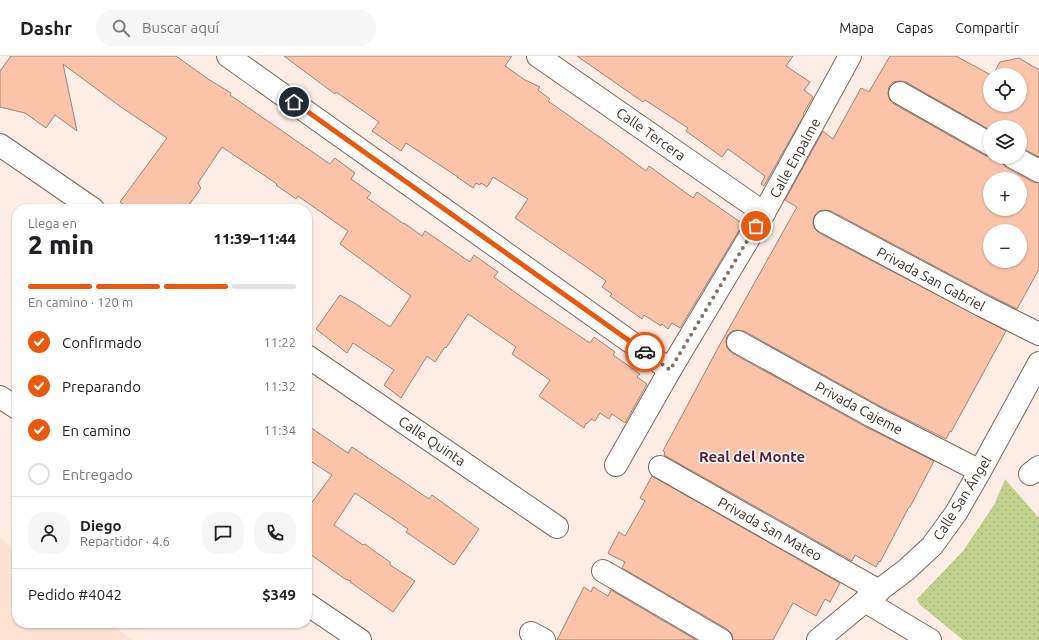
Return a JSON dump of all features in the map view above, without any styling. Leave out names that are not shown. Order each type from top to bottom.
[{"type":"street","points":[[228,56],[670,370]]},
{"type":"street","name":"Calle Tercera","points":[[538,56],[764,213]]},
{"type":"street","name":"Calle Enpalme","points":[[616,465],[670,370],[764,213],[850,56]]},
{"type":"street","points":[[900,93],[983,140]]},
{"type":"street","points":[[0,145],[86,204]]},
{"type":"street","points":[[1026,164],[1039,171]]},
{"type":"street","name":"Privada San Gabriel","points":[[825,222],[980,305],[1039,334]]},
{"type":"street","name":"Privada Cajeme","points":[[738,342],[872,416],[980,471]]},
{"type":"street","name":"Calle Quinta","points":[[312,359],[557,526]]},
{"type":"street","name":"Calle San Ángel","points":[[818,640],[906,570],[932,546],[956,513],[1039,363]]},
{"type":"street","points":[[0,397],[12,405]]},
{"type":"street","name":"Privada San Mateo","points":[[660,467],[872,596],[930,640]]},
{"type":"street","points":[[603,571],[721,640]]},
{"type":"street","points":[[312,607],[360,640]]},
{"type":"shaded area","points":[[0,538],[12,547],[12,628],[116,628],[132,640],[0,640]]},
{"type":"green space","points":[[1005,479],[1039,518],[1039,640],[963,640],[919,604],[917,599],[963,551],[994,505]]},
{"type":"building","points":[[11,56],[176,56],[208,79],[231,93],[230,95],[330,164],[335,158],[355,173],[351,179],[371,193],[367,198],[404,224],[422,236],[425,231],[470,262],[474,255],[498,272],[494,277],[523,298],[590,343],[594,337],[615,352],[613,355],[640,374],[637,377],[647,384],[625,423],[612,414],[609,419],[600,413],[595,421],[591,419],[587,424],[586,423],[584,428],[539,396],[550,380],[512,354],[516,347],[468,314],[435,362],[427,356],[401,398],[384,385],[394,370],[353,343],[347,353],[316,329],[340,295],[390,327],[411,296],[340,244],[348,231],[312,206],[312,204],[309,204],[298,196],[296,199],[276,185],[277,184],[222,147],[198,183],[201,188],[190,204],[123,204],[120,202],[167,138],[121,107],[63,64],[77,131],[55,115],[46,128],[25,113],[0,107],[0,71]]},
{"type":"building","points":[[284,56],[512,56],[505,66],[525,80],[540,87],[538,90],[550,99],[548,101],[646,171],[649,166],[693,198],[697,192],[743,224],[680,328],[672,323],[668,329],[662,324],[661,326],[644,315],[642,319],[610,296],[612,294],[602,287],[606,281],[515,218],[528,199],[493,177],[487,187],[481,183],[480,185],[476,183],[473,188],[406,143],[401,151],[372,131],[379,122],[336,92],[335,94]]},
{"type":"building","points":[[577,56],[793,56],[786,66],[810,82],[804,90],[813,97],[764,186],[761,184],[765,176],[728,149],[722,157],[686,131],[688,128],[645,100],[643,102]]},
{"type":"building","points":[[890,56],[956,56],[983,71],[983,112],[1027,112],[1027,68],[997,68],[1000,62],[1019,58],[1039,70],[1039,157],[1027,151],[1027,120],[983,120],[983,126],[906,82],[893,82],[889,87],[888,93],[889,99],[894,104],[983,154],[983,164],[1003,164],[1014,172],[983,172],[983,216],[1027,216],[1027,179],[1039,183],[1039,269],[1017,309],[831,211],[819,211],[814,216],[814,228],[819,233],[1006,331],[946,439],[878,405],[744,331],[732,331],[727,336],[727,348],[732,353],[866,427],[934,461],[876,567],[855,555],[852,561],[664,455],[665,452],[663,451],[718,348],[797,207],[785,200],[823,131],[833,139],[861,88],[869,92]]},
{"type":"building","points":[[312,428],[348,453],[352,447],[429,499],[432,495],[479,529],[454,565],[406,532],[408,529],[355,493],[334,525],[363,545],[365,544],[390,562],[390,565],[415,581],[393,612],[350,582],[351,581],[345,579],[312,556],[312,502],[332,475],[312,462]]},
{"type":"building","points":[[652,476],[840,583],[830,602],[825,599],[816,616],[793,603],[773,640],[733,640],[732,634],[727,629],[622,568],[625,562],[608,553],[619,532],[625,536],[645,501],[640,498]]},
{"type":"building","points":[[584,587],[591,592],[593,587],[608,596],[611,590],[696,640],[557,640]]},
{"type":"way so far","points":[[645,352],[670,370],[756,226]]},
{"type":"district","name":"Real del Monte","points":[[752,457]]},
{"type":"route","points":[[294,102],[645,352]]}]
